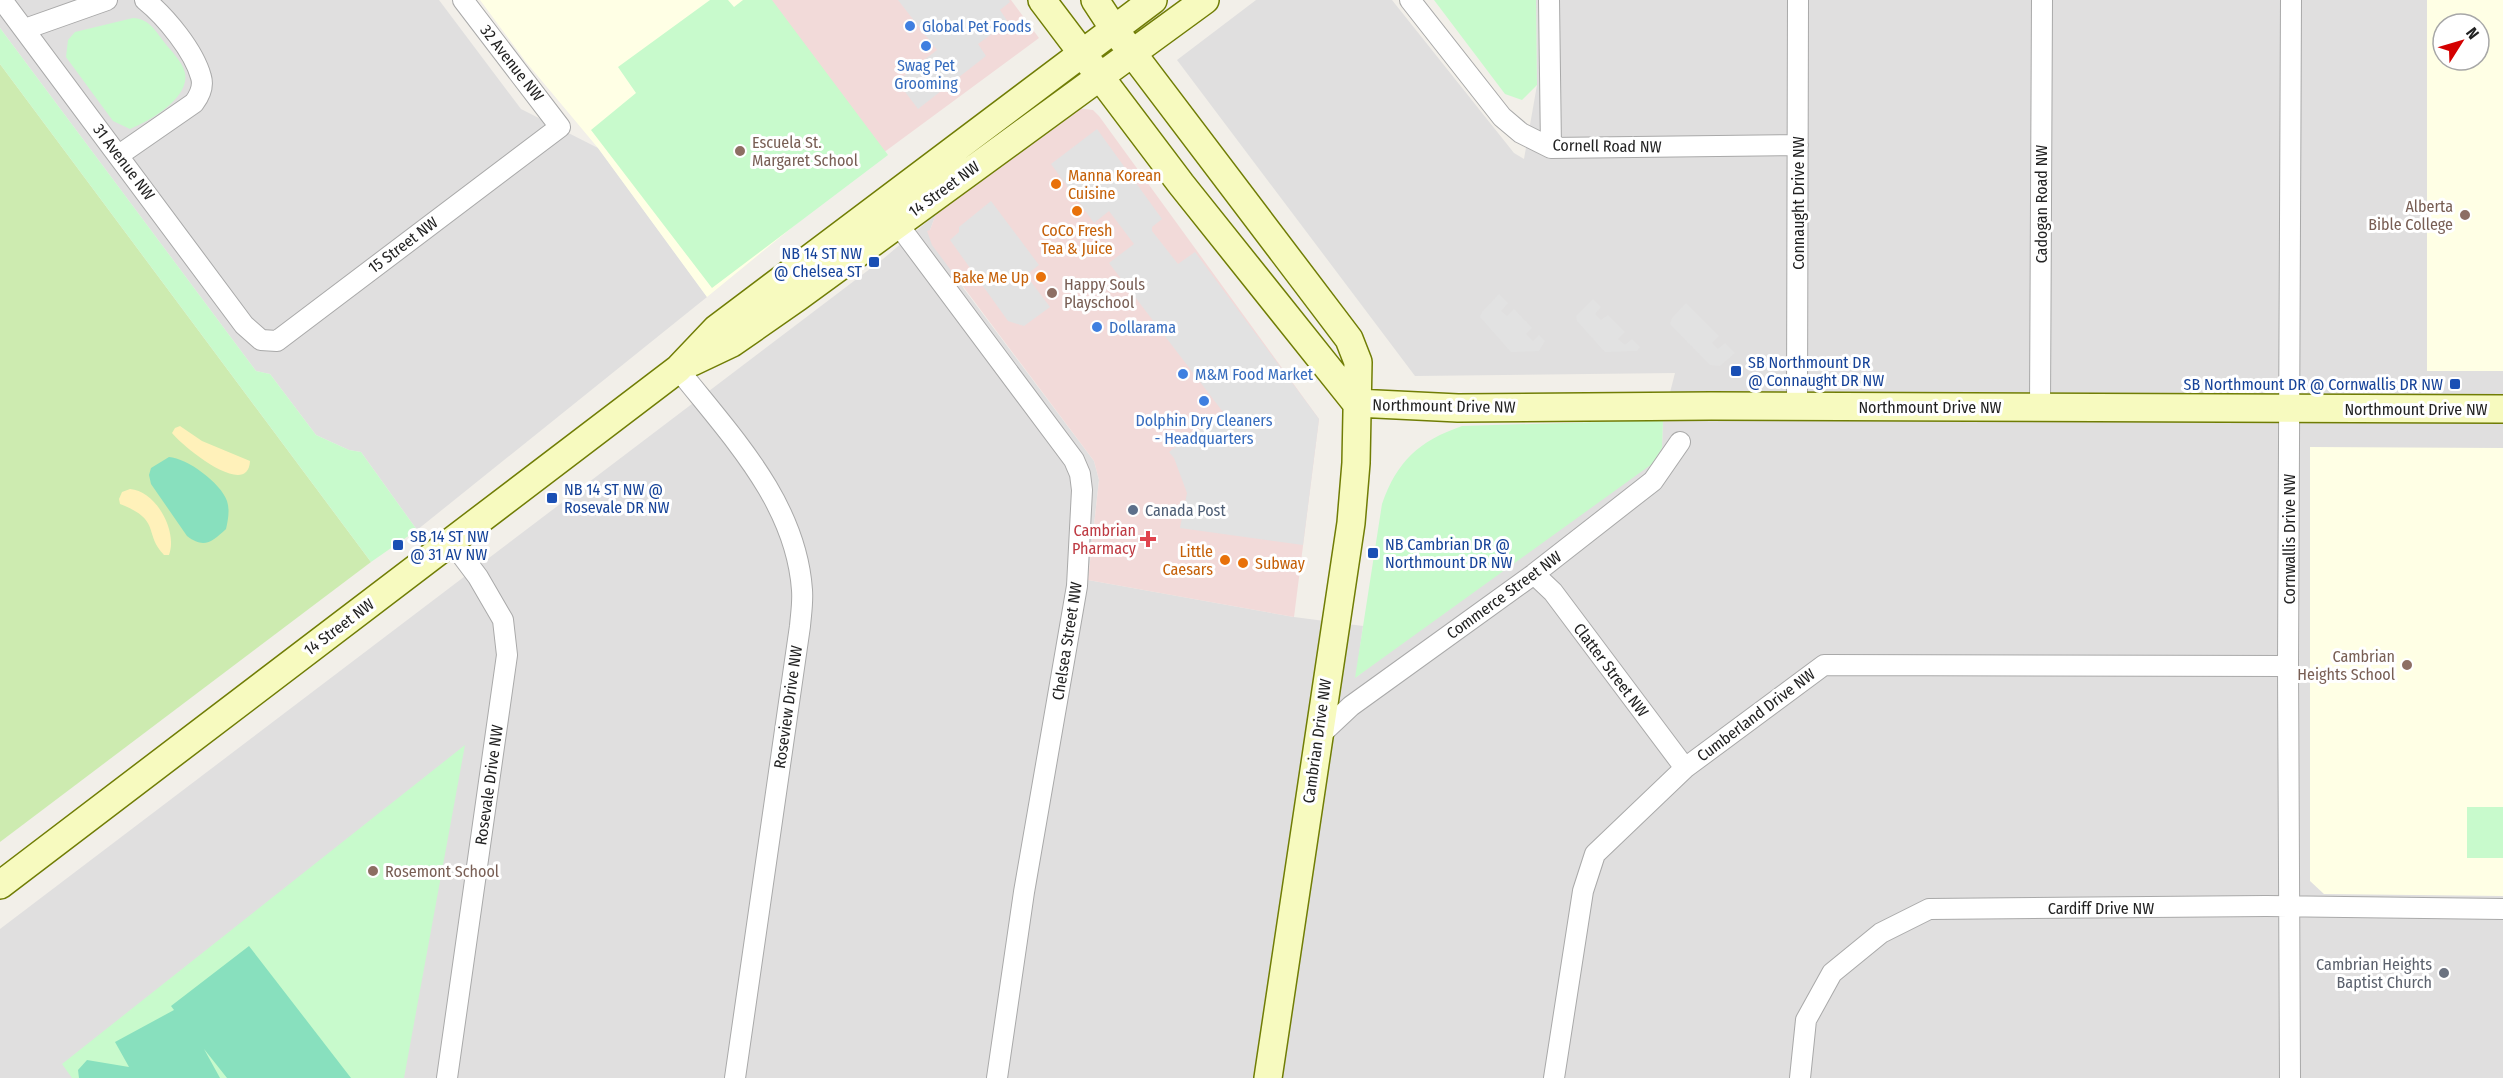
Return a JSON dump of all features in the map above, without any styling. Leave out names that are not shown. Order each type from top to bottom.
[{"type":"street","name":"31 Avenue NW","points":[[2,0],[244,325]]},
{"type":"street","points":[[25,29],[107,0]]},
{"type":"street","points":[[119,155],[194,104],[201,92],[202,78],[192,57],[173,29],[146,0]]},
{"type":"street","name":"32 Avenue NW","points":[[463,0],[560,127]]},
{"type":"street","name":"Northmount Drive NW","points":[[1042,0],[1181,184],[1356,403],[1458,408],[1797,406],[2503,409]]},
{"type":"street","name":"Northmount Drive NW","points":[[1095,0],[1114,30],[1349,339],[1358,362],[1356,403]]},
{"type":"street","name":"14 Street NW","points":[[0,885],[678,369],[716,329],[1153,0]]},
{"type":"street","name":"14 Street NW","points":[[678,369],[732,343],[1205,0]]},
{"type":"street","name":"Cornell Road NW","points":[[1410,0],[1502,117],[1521,134],[1551,147],[1798,145]]},
{"type":"street","points":[[1550,0],[1551,147]]},
{"type":"street","name":"Connaught Drive NW","points":[[1797,0],[1797,406]]},
{"type":"street","name":"Cadogan Road NW","points":[[2040,407],[2042,0]]},
{"type":"street","name":"Cornwallis Drive NW","points":[[2290,1078],[2288,666],[2291,0]]},
{"type":"street","name":"15 Street NW","points":[[244,325],[261,340],[277,341],[560,127]]},
{"type":"street","name":"Chelsea Street NW","points":[[897,223],[1074,460],[1080,474],[1082,490],[1077,586],[1024,892],[997,1078]]},
{"type":"street","name":"Roseview Drive NW","points":[[678,369],[734,439],[776,499],[796,553],[802,591],[800,626],[735,1078]]},
{"type":"street","name":"Cambrian Drive NW","points":[[1268,1078],[1352,523],[1356,464],[1356,403]]},
{"type":"street","name":"Commerce Street NW","points":[[1318,737],[1351,706],[1534,574],[1653,481],[1680,442]]},
{"type":"street","name":"Rosevale Drive NW","points":[[447,1078],[507,655],[503,620],[478,577],[451,541]]},
{"type":"street","name":"Clatter Street NW","points":[[1534,574],[1552,592],[1684,768]]},
{"type":"street","name":"Cumberland Drive NW","points":[[1554,1078],[1583,891],[1595,854],[1684,768],[1824,665],[2288,666]]},
{"type":"street","name":"Cardiff Drive NW","points":[[1800,1078],[1806,1020],[1832,973],[1881,933],[1929,909],[2289,907],[2503,909]]},
{"type":"shaded area","points":[[0,0],[439,0],[521,109],[598,148],[707,297],[417,530],[361,452],[349,450],[316,435],[270,374],[256,371],[0,28]]},
{"type":"shaded area","name":"Escuela St. Margaret School","points":[[480,0],[767,0],[883,153],[707,297],[598,148],[526,62]]},
{"type":"shaded area","points":[[767,0],[1011,0],[1039,38],[883,153]]},
{"type":"shaded area","points":[[898,0],[1009,0],[1010,2],[1000,10],[1008,22],[978,44],[986,56],[918,109],[897,81],[937,50]]},
{"type":"shaded area","points":[[1256,0],[1392,0],[1514,153],[1524,159],[1537,85],[1536,0],[2503,0],[2503,1078],[0,1078],[0,929],[883,259],[936,214],[930,230],[964,289],[1094,461],[1099,480],[1088,580],[1294,617],[1363,626],[1356,677],[1662,448],[1663,420],[1675,373],[1415,376],[1177,60]]},
{"type":"shaded area","name":"Alberta Bible College","points":[[2427,0],[2503,0],[2503,371],[2427,371]]},
{"type":"shaded area","points":[[1077,108],[1093,110],[1099,116],[1319,419],[1294,617],[1088,580],[1099,480],[1094,461],[932,245],[927,231],[930,230],[936,214]]},
{"type":"shaded area","points":[[1097,129],[1162,219],[1152,227],[1152,231],[1178,264],[1195,252],[1319,419],[1303,545],[1180,528],[1187,493],[1174,458],[1169,452],[1223,412],[1109,263],[1134,244],[1109,211],[1094,223],[1051,164]]},
{"type":"shaded area","points":[[991,201],[1039,265],[1026,275],[1050,307],[1024,326],[1008,321],[950,240],[959,232],[959,227]]},
{"type":"shaded area","points":[[1499,294],[1508,303],[1501,311],[1507,316],[1514,309],[1532,328],[1526,334],[1533,341],[1539,335],[1545,341],[1539,351],[1511,352],[1480,317]]},
{"type":"shaded area","points":[[1593,299],[1601,307],[1595,314],[1601,320],[1608,315],[1625,332],[1618,339],[1625,345],[1632,339],[1640,347],[1637,351],[1605,352],[1577,321],[1576,316]]},
{"type":"shaded area","points":[[1686,303],[1719,336],[1712,343],[1718,349],[1725,343],[1735,353],[1720,366],[1710,365],[1670,324],[1672,318]]},
{"type":"shaded area","name":"Cambrian Heights School","points":[[2310,447],[2503,448],[2503,896],[2324,894],[2310,881]]},
{"type":"green space","name":"Escuela St. Margaret School","points":[[710,0],[728,0],[734,7],[743,0],[772,0],[888,155],[712,288],[591,130],[636,93],[618,67]]},
{"type":"green space","points":[[1434,0],[1536,0],[1537,85],[1522,100],[1505,94]]},
{"type":"green space","points":[[133,18],[143,20],[154,29],[176,56],[185,73],[185,82],[175,100],[167,107],[130,129],[113,121],[66,57],[68,40],[75,32]]},
{"type":"green space","points":[[0,28],[256,371],[270,374],[316,435],[349,450],[361,452],[417,530],[371,562],[0,64]]},
{"type":"green space","points":[[0,64],[371,562],[0,842]]},
{"type":"green space","points":[[1663,420],[1662,448],[1652,464],[1355,678],[1382,504],[1395,476],[1412,454],[1433,438],[1462,426]]},
{"type":"green space","points":[[169,457],[194,467],[211,479],[224,494],[228,508],[226,529],[208,542],[198,542],[187,536],[151,484],[149,475],[151,468]]},
{"type":"green space","name":"Rosemont School","points":[[465,745],[404,1078],[72,1078],[62,1064]]},
{"type":"green space","points":[[2467,807],[2503,807],[2503,858],[2467,858]]},
{"type":"green space","points":[[249,946],[351,1078],[227,1078],[204,1049],[220,1078],[79,1078],[78,1070],[87,1060],[129,1067],[115,1042],[174,1010],[171,1006]]},
{"type":"sand","points":[[180,426],[202,441],[250,461],[246,472],[238,475],[227,473],[201,458],[172,433]]},
{"type":"sand","points":[[130,489],[140,491],[148,497],[163,514],[170,535],[169,555],[164,555],[158,547],[147,521],[133,510],[120,504],[119,499],[122,492]]},
{"type":"place","name":"Global Pet Foods","points":[[910,26]]},
{"type":"place","name":"Swag Pet Grooming","points":[[926,46]]},
{"type":"place","name":"Escuela St. Margaret School","points":[[740,151]]},
{"type":"place","name":"Manna Korean Cuisine","points":[[1056,184]]},
{"type":"place","name":"CoCo Fresh Tea & Juice","points":[[1077,211]]},
{"type":"place","name":"Alberta Bible College","points":[[2465,215]]},
{"type":"place","name":"NB 14 ST NW @ Chelsea ST","points":[[874,262]]},
{"type":"place","name":"Bake Me Up","points":[[1041,277]]},
{"type":"place","name":"Happy Souls Playschool","points":[[1052,293]]},
{"type":"place","name":"Dollarama","points":[[1097,327]]},
{"type":"place","name":"SB Northmount DR @ Connaught DR NW","points":[[1736,371]]},
{"type":"place","name":"M&M Food Market","points":[[1183,374]]},
{"type":"place","name":"SB Northmount DR @ Cornwallis DR NW","points":[[2455,384]]},
{"type":"place","name":"Dolphin Dry Cleaners - Headquarters","points":[[1204,401]]},
{"type":"place","name":"NB 14 ST NW @ Rosevale DR NW","points":[[552,498]]},
{"type":"place","name":"Canada Post","points":[[1133,510]]},
{"type":"place","name":"Cambrian Pharmacy","points":[[1148,539]]},
{"type":"place","name":"SB 14 ST NW @ 31 AV NW","points":[[398,545]]},
{"type":"place","name":"NB Cambrian DR @ Northmount DR NW","points":[[1373,553]]},
{"type":"place","name":"Little Caesars","points":[[1225,560]]},
{"type":"place","name":"Subway","points":[[1243,563]]},
{"type":"place","name":"Cambrian Heights School","points":[[2407,665]]},
{"type":"place","name":"Rosemont School","points":[[373,871]]},
{"type":"place","name":"Cambrian Heights Baptist Church","points":[[2444,973]]}]
